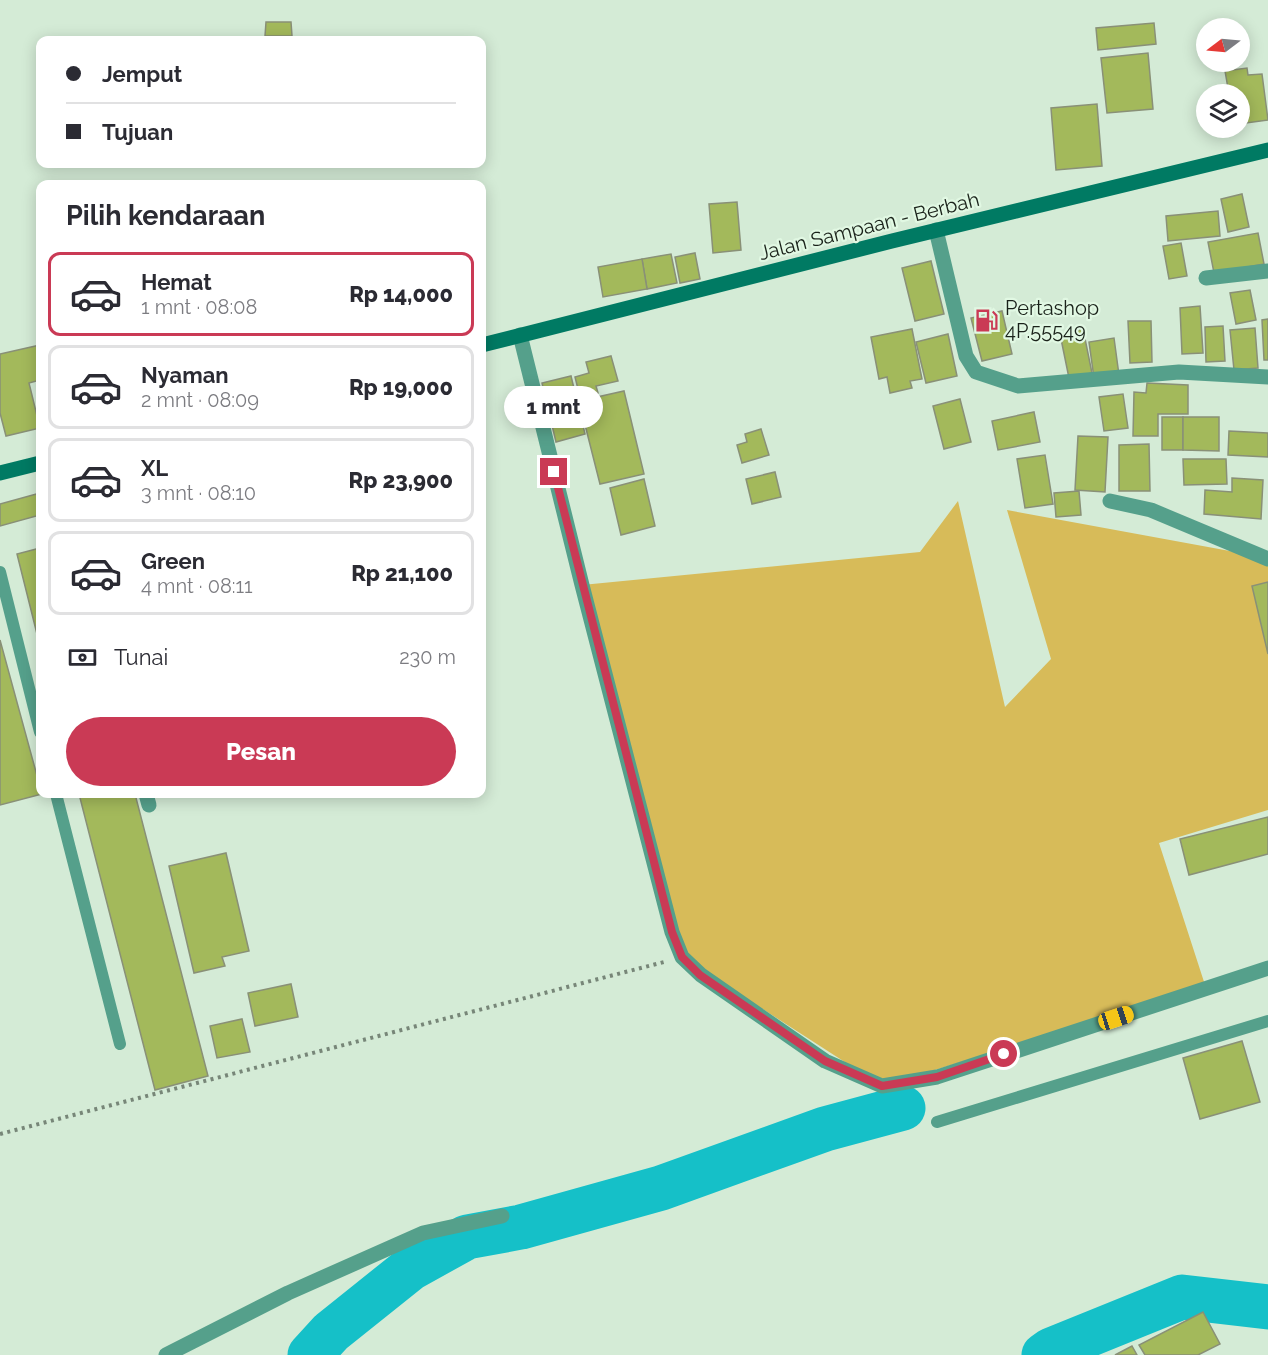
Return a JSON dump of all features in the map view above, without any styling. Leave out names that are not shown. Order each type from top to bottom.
[{"type":"main road","name":"Jalan Sampaan - Berbah","points":[[486,344],[936,230],[1268,150]]},
{"type":"main road","points":[[0,473],[36,465]]},
{"type":"street","points":[[936,230],[966,356],[976,372],[1018,386],[1179,372],[1268,377]]},
{"type":"street","points":[[1206,278],[1268,271]]},
{"type":"street","points":[[520,335],[672,932],[682,957],[700,975],[825,1061],[882,1086],[937,1077],[1268,968]]},
{"type":"street","points":[[1110,501],[1151,510],[1268,559]]},
{"type":"street","points":[[165,1355],[288,1293],[423,1233],[502,1216]]},
{"type":"lane","points":[[0,572],[36,716]]},
{"type":"lane","points":[[57,798],[120,1044]]},
{"type":"lane","points":[[937,1122],[1268,1021]]},
{"type":"path","points":[[0,1134],[682,957]]},
{"type":"shaded area","points":[[958,501],[1005,707],[1051,659],[1007,510],[1268,558],[1268,810],[1159,843],[1206,988],[882,1086],[682,957],[582,585],[920,552]]},
{"type":"building","points":[[266,22],[291,22],[292,36],[265,36]]},
{"type":"building","points":[[1154,23],[1156,44],[1098,50],[1096,28]]},
{"type":"building","points":[[1148,53],[1153,109],[1107,113],[1101,58]]},
{"type":"building","points":[[1225,72],[1262,74],[1268,120],[1250,122],[1250,84],[1227,84]]},
{"type":"building","points":[[1097,104],[1102,166],[1056,170],[1051,108]]},
{"type":"building","points":[[1242,194],[1249,227],[1228,232],[1221,199]]},
{"type":"building","points":[[737,202],[741,250],[713,253],[709,204]]},
{"type":"building","points":[[1218,211],[1220,236],[1168,241],[1166,216]]},
{"type":"building","points":[[1258,233],[1264,264],[1214,273],[1208,242]]},
{"type":"building","points":[[1181,243],[1187,276],[1169,279],[1163,246]]},
{"type":"building","points":[[695,253],[700,279],[680,283],[675,257]]},
{"type":"building","points":[[671,254],[677,283],[647,289],[642,259]]},
{"type":"building","points":[[642,259],[647,289],[603,297],[598,267]]},
{"type":"building","points":[[931,261],[944,314],[915,321],[902,268]]},
{"type":"building","points":[[1250,290],[1256,320],[1236,324],[1230,293]]},
{"type":"building","points":[[1200,306],[1203,353],[1182,354],[1180,308]]},
{"type":"building","points":[[1002,311],[1012,354],[982,361],[971,318]]},
{"type":"building","points":[[1268,319],[1268,360],[1264,360],[1262,320]]},
{"type":"building","points":[[1128,321],[1151,321],[1152,362],[1130,363]]},
{"type":"building","points":[[1223,326],[1225,361],[1206,362],[1205,327]]},
{"type":"building","points":[[1255,328],[1258,368],[1234,370],[1230,330]]},
{"type":"building","points":[[912,329],[922,379],[910,381],[912,388],[890,393],[887,377],[879,379],[871,337]]},
{"type":"building","points":[[1083,329],[1092,373],[1069,378],[1060,334]]},
{"type":"building","points":[[948,334],[957,376],[926,383],[916,342]]},
{"type":"building","points":[[1114,338],[1119,375],[1094,378],[1089,342]]},
{"type":"building","points":[[36,346],[36,381],[29,383],[36,412],[36,429],[6,436],[0,413],[0,354]]},
{"type":"building","points":[[611,356],[618,381],[596,386],[598,393],[580,397],[575,377],[589,373],[586,362]]},
{"type":"building","points":[[571,376],[585,434],[556,442],[542,383]]},
{"type":"building","points":[[1147,383],[1188,385],[1188,414],[1158,414],[1158,436],[1133,436],[1134,392],[1146,393]]},
{"type":"building","points":[[624,391],[644,474],[600,484],[579,401]]},
{"type":"building","points":[[1123,394],[1128,428],[1104,431],[1099,397]]},
{"type":"building","points":[[960,399],[971,442],[944,449],[933,406]]},
{"type":"building","points":[[1034,412],[1040,442],[998,450],[992,421]]},
{"type":"building","points":[[1162,417],[1183,417],[1183,450],[1162,450]]},
{"type":"building","points":[[1183,417],[1219,417],[1219,451],[1183,450]]},
{"type":"building","points":[[761,429],[769,455],[742,463],[737,445],[747,442],[745,434]]},
{"type":"building","points":[[1229,431],[1268,433],[1268,457],[1228,455]]},
{"type":"building","points":[[1078,436],[1108,437],[1105,492],[1075,490]]},
{"type":"building","points":[[1149,444],[1150,491],[1119,491],[1119,445]]},
{"type":"building","points":[[1045,455],[1053,504],[1025,508],[1017,459]]},
{"type":"building","points":[[1183,459],[1226,459],[1227,484],[1184,485]]},
{"type":"building","points":[[775,472],[781,497],[752,504],[746,479]]},
{"type":"building","points":[[1232,478],[1263,480],[1261,519],[1204,514],[1205,490],[1232,492]]},
{"type":"building","points":[[644,479],[655,526],[621,535],[610,488]]},
{"type":"building","points":[[1079,491],[1081,515],[1056,517],[1054,493]]},
{"type":"building","points":[[36,494],[36,516],[0,526],[0,504]]},
{"type":"building","points":[[36,549],[36,630],[17,554]]},
{"type":"building","points":[[1268,582],[1268,654],[1252,586]]},
{"type":"building","points":[[0,640],[36,772],[36,796],[0,805]]},
{"type":"building","points":[[80,798],[136,798],[208,1076],[155,1090]]},
{"type":"building","points":[[1268,817],[1268,854],[1189,875],[1180,839]]},
{"type":"building","points":[[226,853],[249,951],[222,957],[225,966],[194,973],[169,866]]},
{"type":"building","points":[[291,984],[298,1017],[255,1026],[248,993]]},
{"type":"building","points":[[242,1019],[250,1052],[217,1058],[210,1026]]},
{"type":"building","points":[[1242,1041],[1260,1102],[1200,1119],[1183,1058]]},
{"type":"building","points":[[1203,1312],[1220,1344],[1198,1355],[1145,1355],[1139,1345]]},
{"type":"building","points":[[1132,1346],[1137,1355],[1115,1355]]},
{"type":"waterway","points":[[310,1355],[331,1332],[411,1268],[467,1237],[521,1227],[661,1188],[825,1129],[903,1108]]},
{"type":"waterway","points":[[1044,1355],[1051,1350],[1182,1297],[1268,1307]]},
{"type":"place","name":"Pertashop 4P.55549","points":[[987,320]]},
{"type":"route","points":[[554,472],[672,932],[682,957],[700,975],[825,1061],[882,1086],[937,1077],[1004,1054]]}]
